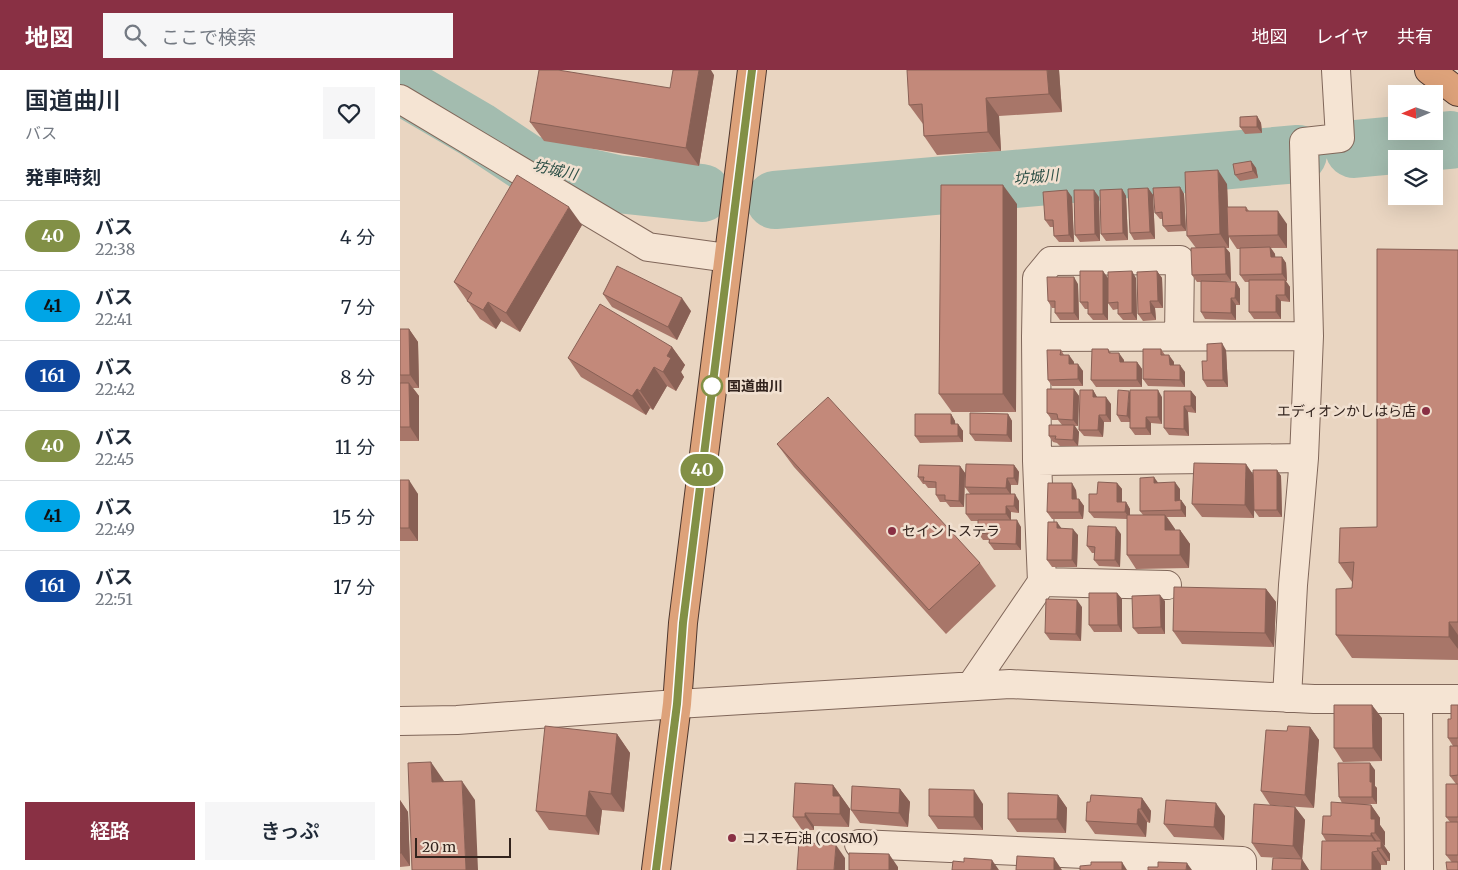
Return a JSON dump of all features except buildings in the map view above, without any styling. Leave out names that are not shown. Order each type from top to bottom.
[{"type":"highway","points":[[656,870],[677,704],[683,623],[752,70]]},
{"type":"highway","points":[[1429,70],[1458,92]]},
{"type":"street","points":[[1288,698],[1293,585],[1304,458],[1309,336],[1304,142],[1340,138],[1336,70]]},
{"type":"street","points":[[400,99],[648,247],[728,258]]},
{"type":"street","points":[[971,686],[1042,582],[1037,461],[1037,278],[1051,261],[1180,260],[1179,336]]},
{"type":"street","points":[[1036,337],[1309,336]]},
{"type":"street","points":[[1037,461],[1304,458]]},
{"type":"street","points":[[1042,582],[1167,585]]},
{"type":"street","points":[[400,721],[457,720],[677,704],[1010,684],[1288,698],[1458,699]]},
{"type":"street","points":[[1418,699],[1419,870]]},
{"type":"street","points":[[859,844],[941,859],[1242,861],[1242,870]]},
{"type":"waterway","name":"坊城川","points":[[400,85],[477,130],[528,164],[617,184],[702,193]]},
{"type":"waterway","name":"坊城川","points":[[1354,149],[1450,140]]},
{"type":"waterway","name":"坊城川","points":[[775,200],[1298,154]]},
{"type":"bus line","name":"40","points":[[656,870],[677,704],[683,623],[752,70]]},
{"type":"place","name":"国道曲川","points":[[712,386]]},
{"type":"place","name":"エディオンかしはら店","points":[[1426,411]]},
{"type":"place","name":"セイントステラ","points":[[892,531]]},
{"type":"place","name":"コスモ石油 (COSMO)","points":[[732,838]]}]
